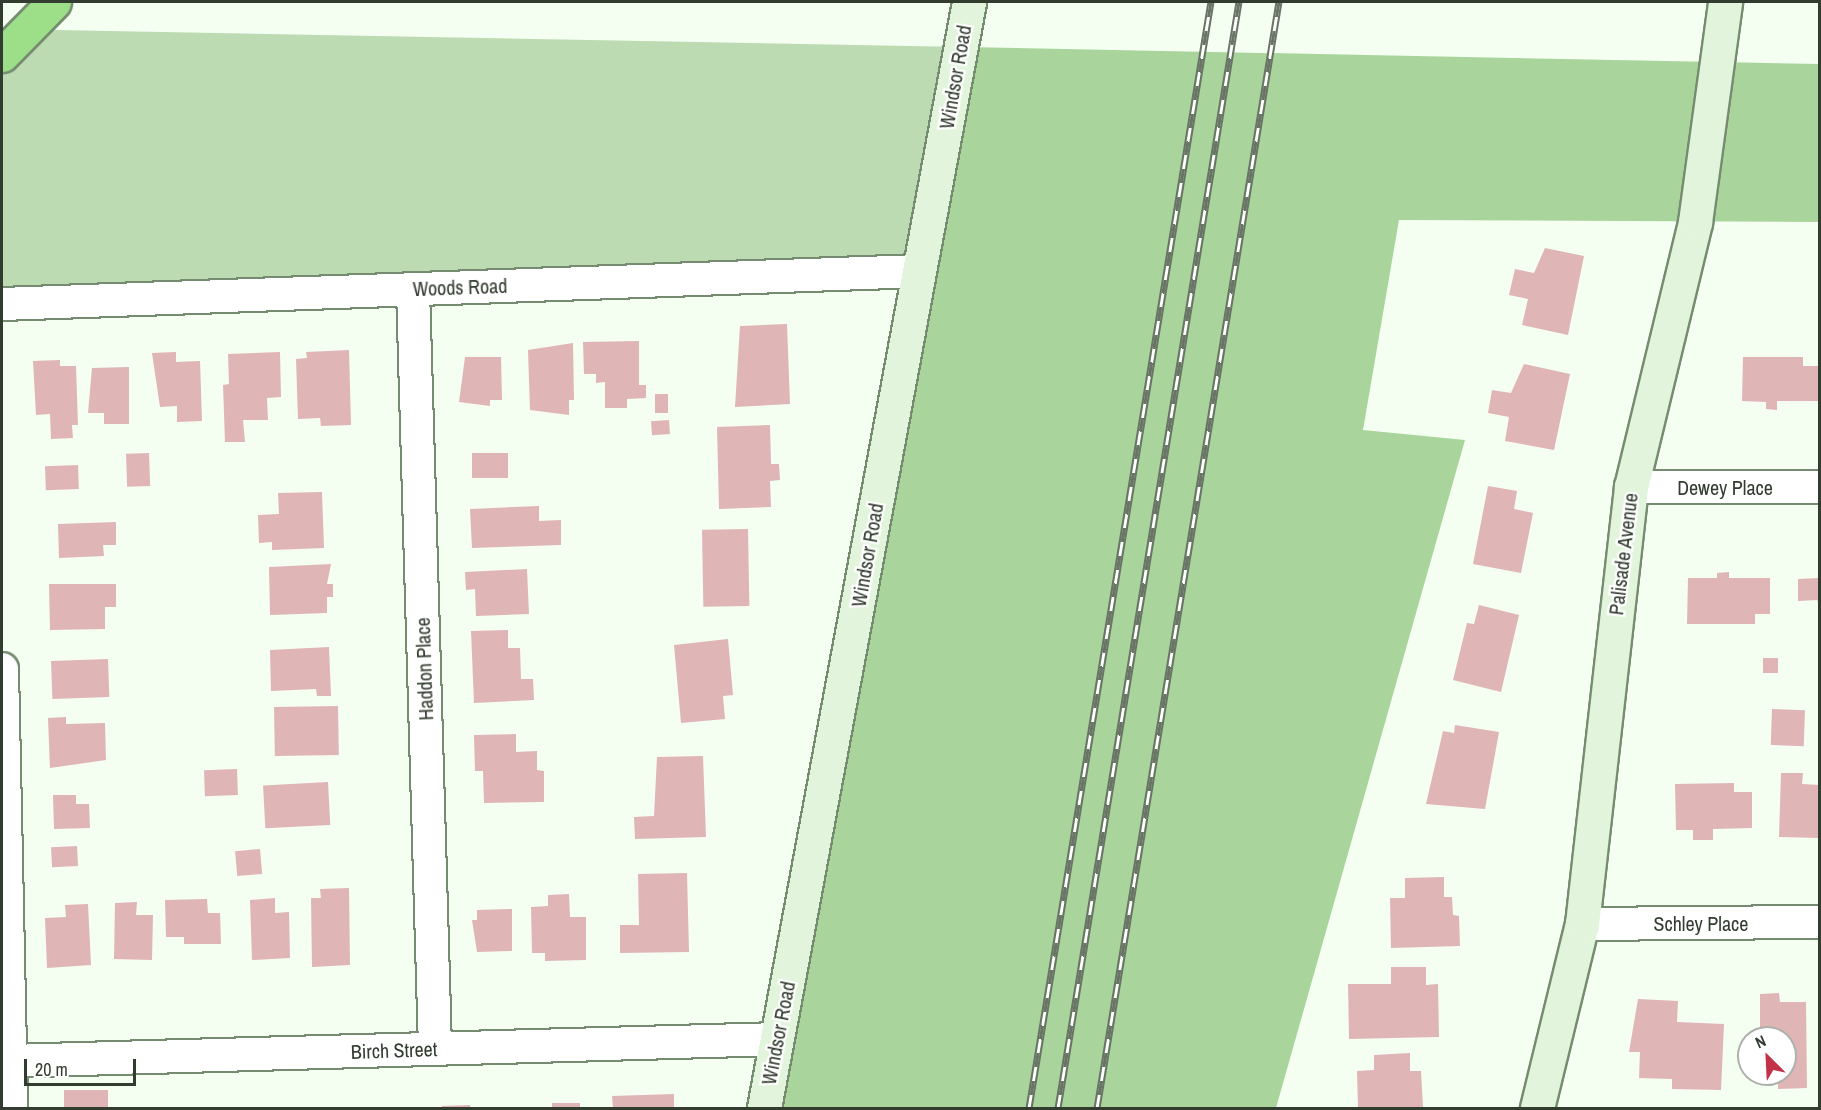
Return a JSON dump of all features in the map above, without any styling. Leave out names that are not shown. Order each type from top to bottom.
[{"type":"highway","points":[[2,55],[54,2]]},
{"type":"street","name":"Windsor Road","points":[[764,1108],[969,2]]},
{"type":"street","name":"Palisade Avenue","points":[[1537,1108],[1582,924],[1631,486],[1695,222],[1725,2]]},
{"type":"street","name":"Woods Road","points":[[2,304],[919,271]]},
{"type":"street","name":"Haddon Place","points":[[413,289],[435,1049]]},
{"type":"street","name":"Dewey Place","points":[[1631,486],[1820,487]]},
{"type":"street","points":[[2,669],[11,1108]]},
{"type":"street","name":"Schley Place","points":[[1582,924],[1820,922]]},
{"type":"street","name":"Birch Street","points":[[10,1061],[777,1039]]},
{"type":"green space","points":[[2,29],[963,47],[919,271],[2,304]]},
{"type":"green space","points":[[963,47],[1819,64],[1819,222],[1399,220],[1363,430],[1465,440],[1276,1108],[764,1108]]},
{"type":"building","points":[[1545,248],[1584,256],[1568,335],[1522,325],[1528,299],[1509,295],[1515,269],[1534,273]]},
{"type":"building","points":[[787,324],[790,404],[735,407],[740,326]]},
{"type":"building","points":[[639,341],[639,385],[646,385],[646,398],[627,399],[627,408],[605,408],[605,382],[596,383],[596,374],[584,374],[583,342]]},
{"type":"building","points":[[573,343],[574,400],[569,400],[569,415],[530,410],[528,350]]},
{"type":"building","points":[[349,350],[351,425],[321,426],[320,418],[298,419],[296,359],[307,358],[306,352]]},
{"type":"building","points":[[176,352],[176,362],[200,361],[202,421],[177,422],[177,406],[160,407],[152,353]]},
{"type":"building","points":[[280,352],[281,397],[267,398],[268,420],[243,420],[245,442],[225,442],[223,385],[229,384],[228,354]]},
{"type":"building","points":[[465,357],[501,357],[502,400],[490,400],[490,406],[459,402]]},
{"type":"building","points":[[1743,357],[1803,357],[1803,366],[1819,366],[1819,401],[1777,401],[1777,410],[1766,409],[1766,402],[1742,401]]},
{"type":"building","points":[[60,360],[60,366],[76,366],[78,425],[72,425],[73,438],[51,439],[50,414],[36,415],[33,361]]},
{"type":"building","points":[[1524,364],[1570,374],[1554,450],[1505,441],[1509,417],[1488,413],[1492,390],[1511,393]]},
{"type":"building","points":[[129,367],[129,424],[104,424],[104,413],[88,413],[92,368]]},
{"type":"building","points":[[655,394],[668,394],[668,413],[655,413]]},
{"type":"building","points":[[669,420],[670,434],[652,435],[651,421]]},
{"type":"building","points":[[770,425],[771,464],[779,464],[780,480],[770,481],[771,507],[719,509],[717,427]]},
{"type":"building","points":[[149,453],[150,486],[127,487],[126,454]]},
{"type":"building","points":[[472,453],[508,453],[508,478],[472,478]]},
{"type":"building","points":[[78,465],[79,489],[46,490],[45,466]]},
{"type":"building","points":[[1488,486],[1517,491],[1514,509],[1533,513],[1521,573],[1473,564]]},
{"type":"building","points":[[322,492],[324,548],[272,550],[272,542],[259,543],[258,515],[279,514],[278,493]]},
{"type":"building","points":[[539,506],[539,521],[561,520],[561,545],[472,548],[470,509]]},
{"type":"building","points":[[116,522],[116,545],[103,545],[104,556],[59,558],[58,524]]},
{"type":"building","points":[[748,529],[749,606],[703,607],[702,530]]},
{"type":"building","points":[[331,564],[327,584],[333,584],[333,597],[327,597],[327,613],[270,615],[269,567]]},
{"type":"building","points":[[527,569],[529,614],[476,616],[475,589],[466,590],[465,572]]},
{"type":"building","points":[[1729,572],[1729,578],[1770,578],[1770,614],[1755,614],[1755,624],[1687,624],[1688,578],[1717,578],[1717,573]]},
{"type":"building","points":[[1820,578],[1820,607],[1817,600],[1798,601],[1798,579]]},
{"type":"building","points":[[49,584],[116,584],[116,607],[105,607],[105,629],[50,630]]},
{"type":"building","points":[[1479,605],[1519,615],[1501,692],[1453,680],[1467,623],[1474,624]]},
{"type":"building","points":[[508,630],[508,648],[520,648],[521,679],[533,679],[534,700],[474,703],[471,631]]},
{"type":"building","points":[[728,639],[733,695],[723,696],[725,719],[681,723],[674,645]]},
{"type":"building","points":[[329,647],[331,696],[317,696],[316,689],[271,691],[270,650]]},
{"type":"building","points":[[1763,658],[1778,658],[1778,673],[1763,673]]},
{"type":"building","points":[[108,659],[109,697],[52,699],[51,661]]},
{"type":"building","points":[[338,706],[339,755],[275,756],[274,707]]},
{"type":"building","points":[[1772,709],[1805,710],[1804,746],[1771,745]]},
{"type":"building","points":[[66,717],[66,724],[105,723],[106,760],[50,768],[48,718]]},
{"type":"building","points":[[1455,725],[1499,732],[1485,809],[1426,804],[1443,731],[1454,733]]},
{"type":"building","points":[[516,734],[516,752],[537,751],[537,770],[544,771],[544,802],[484,803],[483,771],[475,771],[474,735]]},
{"type":"building","points":[[703,756],[706,837],[635,839],[634,817],[654,816],[657,757]]},
{"type":"building","points":[[237,769],[238,795],[205,796],[204,770]]},
{"type":"building","points":[[1781,773],[1803,773],[1802,784],[1820,785],[1820,838],[1779,837]]},
{"type":"building","points":[[328,782],[330,825],[265,828],[263,785]]},
{"type":"building","points":[[1734,783],[1734,792],[1752,792],[1752,828],[1713,829],[1713,840],[1693,840],[1693,830],[1676,830],[1675,784]]},
{"type":"building","points":[[53,795],[76,795],[76,804],[89,804],[90,828],[54,829]]},
{"type":"building","points":[[77,846],[78,866],[52,867],[51,847]]},
{"type":"building","points":[[260,849],[262,874],[237,876],[235,851]]},
{"type":"building","points":[[687,873],[689,952],[620,953],[620,925],[639,925],[638,874]]},
{"type":"building","points":[[1444,877],[1444,897],[1452,897],[1453,915],[1459,916],[1460,946],[1391,948],[1390,898],[1405,898],[1405,878]]},
{"type":"building","points":[[349,888],[350,965],[312,967],[311,898],[321,898],[320,889]]},
{"type":"building","points":[[569,894],[570,917],[586,917],[586,960],[545,961],[545,953],[532,953],[531,907],[548,906],[548,895]]},
{"type":"building","points":[[275,898],[275,913],[289,912],[290,958],[252,960],[250,900]]},
{"type":"building","points":[[207,899],[208,913],[220,913],[221,944],[184,944],[184,937],[166,937],[165,900]]},
{"type":"building","points":[[137,902],[136,915],[153,915],[152,960],[114,959],[115,903]]},
{"type":"building","points":[[88,904],[91,965],[47,968],[45,918],[66,917],[65,905]]},
{"type":"building","points":[[512,909],[512,951],[477,952],[472,920],[477,920],[477,910]]},
{"type":"building","points":[[1391,967],[1426,967],[1426,985],[1438,984],[1439,1037],[1349,1039],[1348,984],[1391,984]]},
{"type":"building","points":[[1779,993],[1780,1002],[1806,1002],[1807,1088],[1778,1089],[1778,1086],[1797,1086],[1797,1026],[1760,1026],[1760,994]]},
{"type":"building","points":[[1638,999],[1678,1001],[1677,1022],[1724,1024],[1721,1090],[1672,1089],[1672,1079],[1639,1078],[1640,1052],[1629,1052]]},
{"type":"building","points":[[1410,1053],[1410,1071],[1421,1071],[1423,1108],[1358,1108],[1357,1071],[1374,1070],[1374,1055]]},
{"type":"building","points":[[64,1090],[108,1090],[108,1108],[64,1108]]},
{"type":"building","points":[[674,1094],[674,1108],[613,1108],[612,1096]]},
{"type":"building","points":[[552,1103],[580,1103],[580,1108],[552,1108]]},
{"type":"building","points":[[470,1105],[470,1108],[442,1108],[442,1106]]},
{"type":"railway","points":[[1029,1108],[1211,2]]},
{"type":"railway","points":[[1058,1108],[1239,2]]},
{"type":"railway","points":[[1097,1108],[1279,2]]}]
